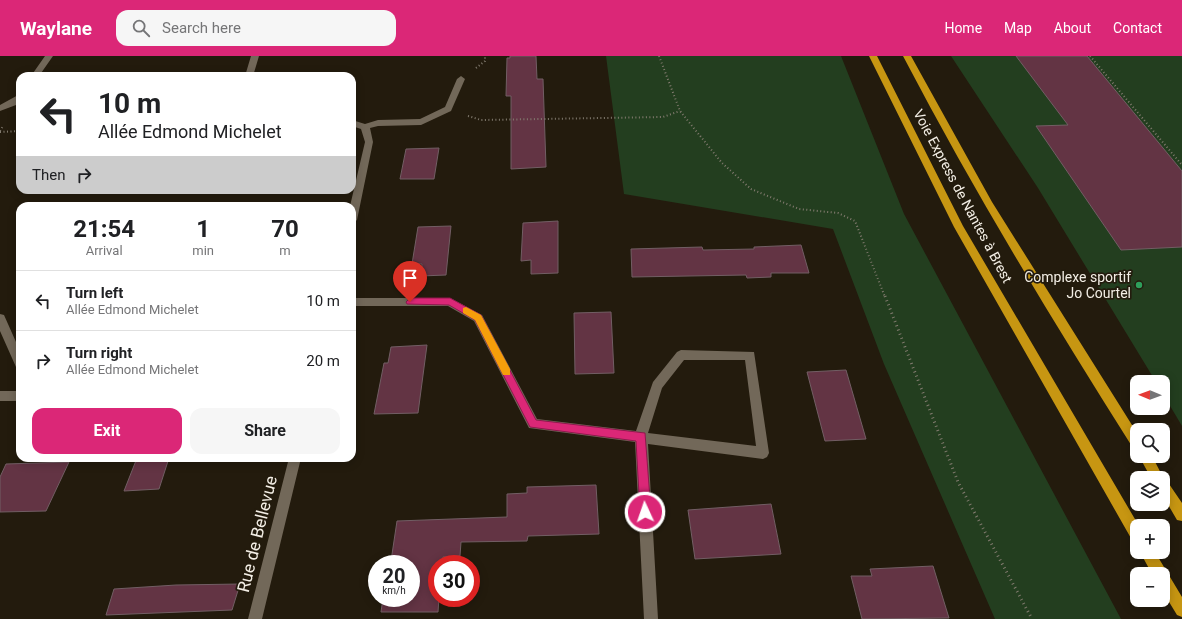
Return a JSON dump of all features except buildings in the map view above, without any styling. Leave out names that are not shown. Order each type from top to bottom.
[{"type":"highway","name":"Voie Express de Nantes à Brest","points":[[874,56],[959,227],[1130,523]]},
{"type":"highway","name":"Voie Express de Nantes à Brest","points":[[907,56],[958,151],[1023,261],[1130,433]]},
{"type":"highway","points":[[1170,496],[1182,515]]},
{"type":"highway","points":[[1170,590],[1182,610]]},
{"type":"street","points":[[38,72],[49,56]]},
{"type":"street","points":[[250,72],[255,56]]},
{"type":"street","points":[[356,124],[365,127],[378,123],[421,122],[448,109],[461,79]]},
{"type":"street","points":[[0,108],[13,104],[16,101]]},
{"type":"street","points":[[356,202],[369,142],[365,127]]},
{"type":"street","points":[[356,302],[450,302],[478,318],[533,424],[641,436],[763,453],[750,355],[681,355],[657,386],[641,436],[651,619]]},
{"type":"street","points":[[0,318],[16,355]]},
{"type":"street","points":[[0,396],[16,396]]},
{"type":"street","name":"Rue de Bellevue","points":[[255,619],[294,462]]},
{"type":"path","points":[[659,56],[680,111],[722,163],[751,189],[799,209],[838,213],[855,220],[958,482],[1032,619]]},
{"type":"path","points":[[1090,56],[1182,165]]},
{"type":"path","points":[[448,109],[481,120],[663,117],[680,111]]},
{"type":"path","points":[[0,132],[16,132]]},
{"type":"green space","points":[[606,56],[841,56],[904,214],[1121,619],[995,619],[884,364],[833,229],[624,194]]},
{"type":"green space","name":"Complexe sportif Jo Courtel","points":[[951,56],[1182,56],[1182,426],[1170,406],[1170,375],[1152,375],[1038,188]]},
{"type":"slow traffic","points":[[466,311],[478,318],[506,372]]},
{"type":"place","name":"Complexe sportif Jo Courtel","points":[[1139,285]]},
{"type":"route","points":[[410,302],[450,302],[478,318],[533,424],[641,436],[645,512]]}]
